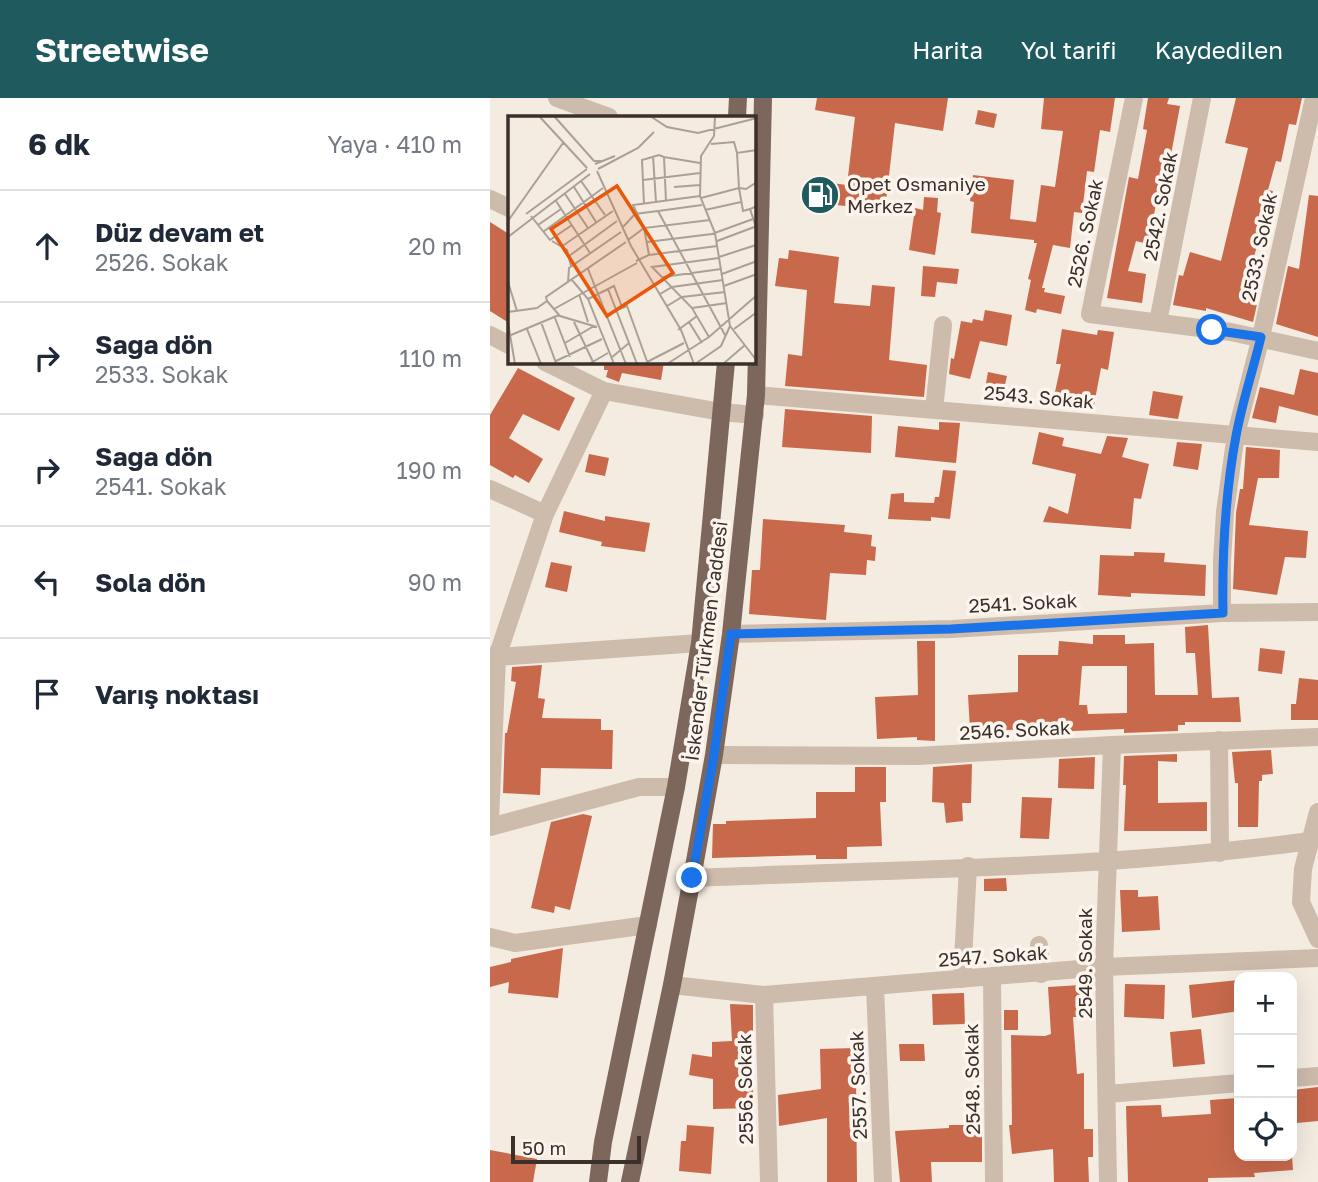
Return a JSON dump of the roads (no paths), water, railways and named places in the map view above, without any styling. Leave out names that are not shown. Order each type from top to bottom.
[{"type":"main road","points":[[737,98],[737,116]]},
{"type":"main road","name":"İskender Türkmen Caddesi","points":[[630,1182],[692,878],[714,755],[731,634],[755,415],[763,98]]},
{"type":"main road","name":"İskender Türkmen Caddesi","points":[[598,1182],[603,1142],[676,786],[700,643],[726,364]]},
{"type":"street","points":[[557,98],[607,116]]},
{"type":"street","points":[[607,98],[610,116]]},
{"type":"street","name":"2526. Sokak","points":[[1134,98],[1090,314],[1261,337],[1318,351]]},
{"type":"street","name":"2542. Sokak","points":[[1158,323],[1202,98]]},
{"type":"street","name":"2533. Sokak","points":[[1223,613],[1225,512],[1236,434],[1261,337],[1314,98]]},
{"type":"street","points":[[490,199],[508,208]]},
{"type":"street","points":[[934,410],[943,325]]},
{"type":"street","points":[[490,335],[508,344]]},
{"type":"street","points":[[549,364],[604,391],[721,412],[755,415]]},
{"type":"street","points":[[490,821],[493,656],[545,514],[604,391]]},
{"type":"street","name":"2543. Sokak","points":[[756,395],[1318,442]]},
{"type":"street","points":[[490,489],[545,514]]},
{"type":"street","name":"2541. Sokak","points":[[731,634],[951,629],[1223,613],[1318,612]]},
{"type":"street","points":[[493,656],[700,643]]},
{"type":"street","name":"2546. Sokak","points":[[714,755],[917,756],[1318,737]]},
{"type":"street","points":[[1219,740],[1220,853]]},
{"type":"street","name":"2549. Sokak","points":[[1108,1182],[1104,967],[1112,745]]},
{"type":"street","points":[[490,827],[639,787],[676,786]]},
{"type":"street","points":[[1318,812],[1303,869],[1301,902],[1318,939]]},
{"type":"street","points":[[692,878],[1107,860],[1220,853],[1310,841]]},
{"type":"street","points":[[961,978],[968,866]]},
{"type":"street","points":[[490,937],[515,943],[648,925]]},
{"type":"street","points":[[1039,945],[1041,974]]},
{"type":"street","name":"2547. Sokak","points":[[672,985],[764,995],[1104,967],[1318,958]]},
{"type":"street","name":"2548. Sokak","points":[[992,976],[994,1182]]},
{"type":"street","name":"2557. Sokak","points":[[875,986],[883,1182]]},
{"type":"street","name":"2556. Sokak","points":[[764,995],[769,1182]]},
{"type":"street","points":[[1297,1078],[1318,1076]]},
{"type":"street","points":[[1108,1094],[1234,1083]]},
{"type":"place","name":"Opet Osmaniye Merkez","points":[[820,195]]}]
